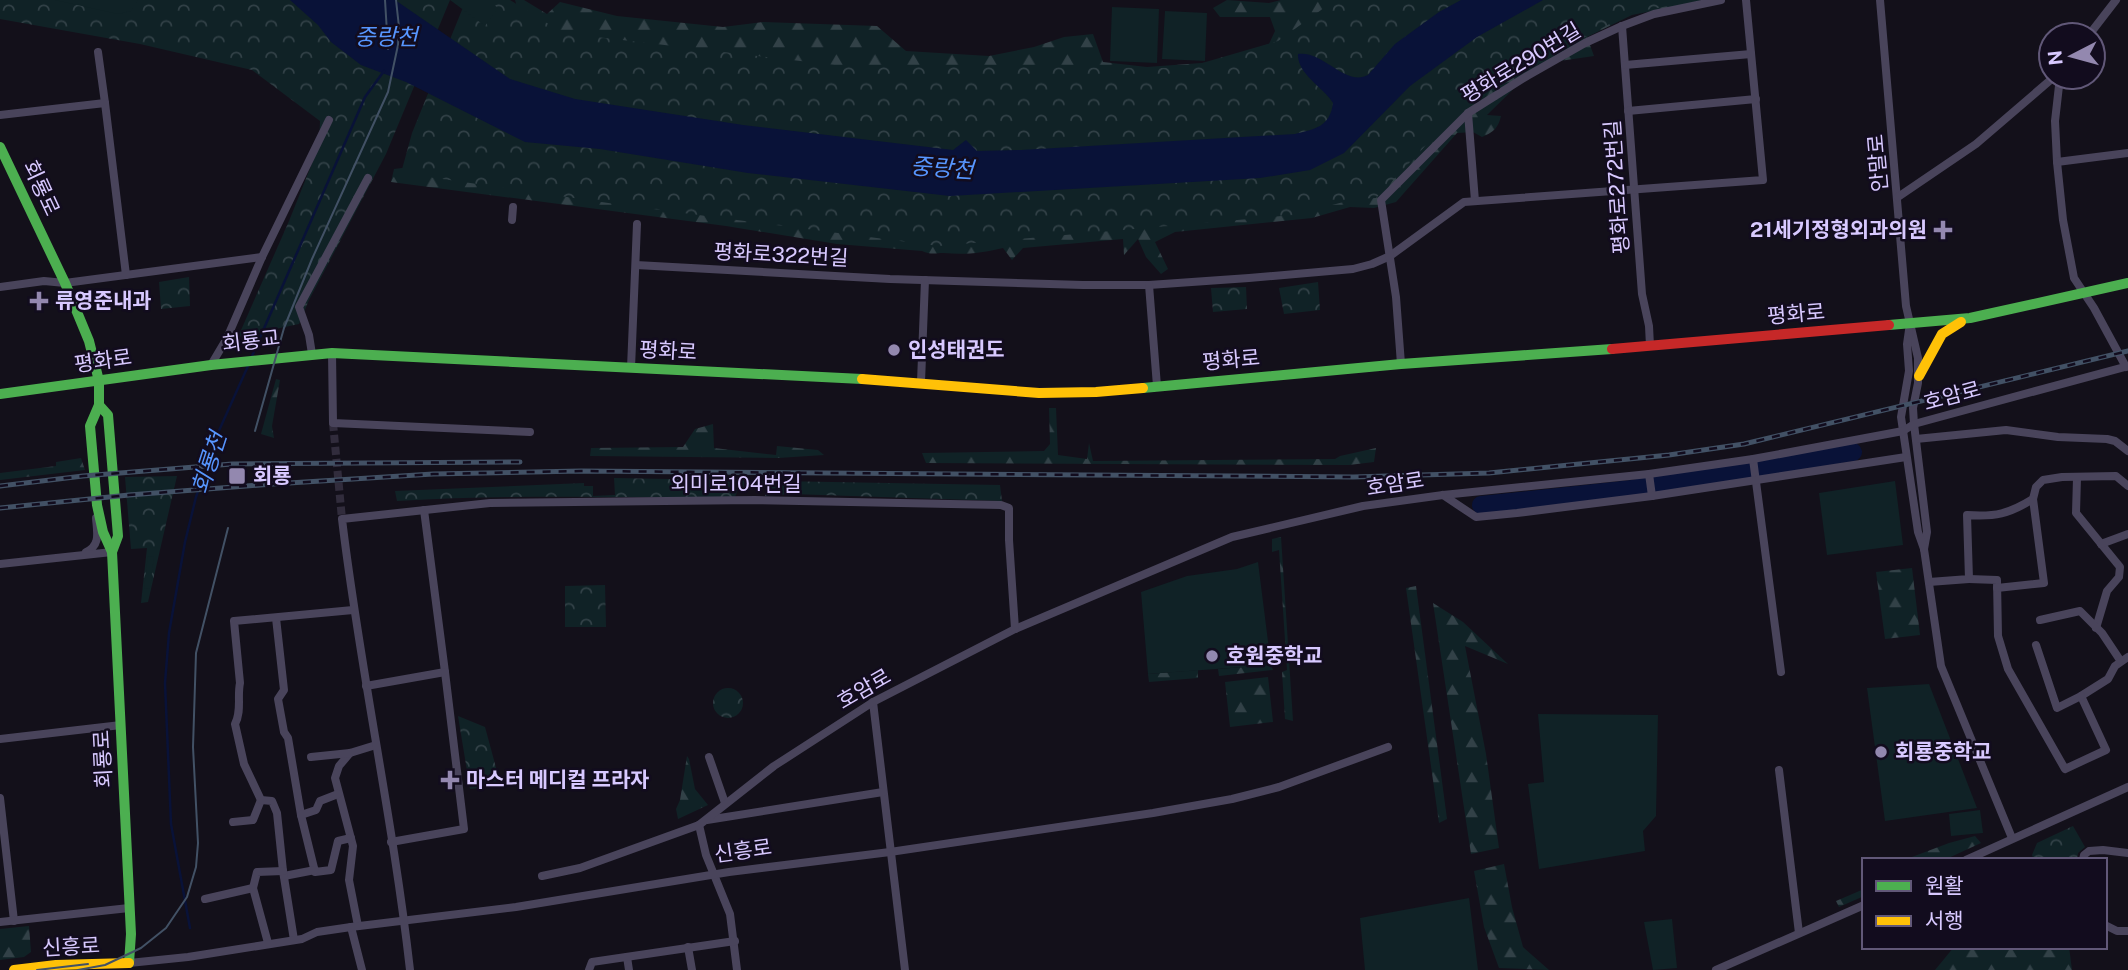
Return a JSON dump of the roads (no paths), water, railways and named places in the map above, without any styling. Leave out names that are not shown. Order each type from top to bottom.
[{"type":"main road","name":"회룡로","points":[[0,147],[65,283],[89,341],[99,381],[99,405],[90,426],[97,505],[103,532],[113,552]]},
{"type":"main road","name":"평화로","points":[[295,356],[332,353],[922,382],[1039,393],[1096,392],[1401,364],[1650,346],[1970,318],[2128,283]]},
{"type":"main road","points":[[1919,376],[1942,334],[1970,318]]},
{"type":"main road","name":"회룡교","points":[[211,365],[295,356]]},
{"type":"main road","name":"평화로","points":[[0,394],[211,365]]},
{"type":"main road","name":"회룡로","points":[[99,405],[108,415],[118,536],[113,552],[130,908],[129,963]]},
{"type":"main road","name":"신흥로","points":[[14,970],[56,965],[129,963]]},
{"type":"main road","name":"신흥로","points":[[109,970],[129,963]]},
{"type":"street","name":"평화로290번길","points":[[1401,364],[1396,297],[1381,200],[1468,113],[1585,43],[1654,14],[1721,0]]},
{"type":"street","points":[[1468,113],[1475,201],[1763,180],[1746,0]]},
{"type":"street","name":"안말로","points":[[1880,0],[1906,306],[1917,351],[1919,376],[1913,408],[1927,531],[1924,548]]},
{"type":"street","points":[[2100,21],[2116,0]]},
{"type":"street","name":"평화로272번길","points":[[1622,26],[1642,294],[1650,346]]},
{"type":"street","points":[[99,52],[126,275]]},
{"type":"street","points":[[1625,65],[1751,54]]},
{"type":"street","points":[[1898,197],[1976,144],[2038,91]]},
{"type":"street","points":[[2058,91],[2055,121],[2057,162],[2063,220],[2074,278],[2127,366]]},
{"type":"street","points":[[1628,111],[1756,99]]},
{"type":"street","points":[[0,115],[105,103]]},
{"type":"street","points":[[211,365],[227,338],[262,257],[329,120]]},
{"type":"street","points":[[2057,162],[2128,153]]},
{"type":"street","points":[[312,355],[309,335],[299,307],[368,178]]},
{"type":"street","name":"평화로322번길","points":[[636,265],[925,280],[1149,285],[1353,269],[1390,256],[1464,202],[1475,201]]},
{"type":"street","points":[[512,220],[513,207]]},
{"type":"street","points":[[631,368],[637,224]]},
{"type":"street","points":[[0,287],[44,281],[65,283],[262,257]]},
{"type":"street","points":[[922,382],[925,280]]},
{"type":"street","points":[[1149,285],[1157,386]]},
{"type":"street","name":"안말로","points":[[1910,324],[1907,344],[1909,371],[1902,409],[1903,431],[1941,666],[2012,838]]},
{"type":"street","points":[[332,353],[333,423],[530,432]]},
{"type":"street","name":"호암로","points":[[542,876],[580,868],[702,822],[774,766],[873,702],[1015,629],[1232,537],[1363,506],[1649,474],[1903,431],[1914,424],[2127,366]]},
{"type":"street","points":[[1916,439],[2006,430],[2058,437],[2107,439],[2115,441],[2128,451]]},
{"type":"street","points":[[1443,495],[1476,517],[1651,496],[1906,457]]},
{"type":"street","points":[[1753,458],[1781,672]]},
{"type":"street","points":[[1649,474],[1651,496]]},
{"type":"street","points":[[1997,588],[2043,583],[2033,499],[2036,487],[2043,480],[2116,475],[2128,486]]},
{"type":"street","points":[[2077,478],[2076,513],[2120,567],[2119,578],[2107,591],[2096,628]]},
{"type":"street","points":[[1969,579],[1967,514],[1990,517],[2014,510],[2033,499]]},
{"type":"street","name":"외미로104번길","points":[[353,610],[342,519],[490,503],[755,500],[1001,505],[1009,508],[1015,629]]},
{"type":"street","points":[[82,555],[97,542],[97,505]]},
{"type":"street","points":[[391,842],[464,829],[424,510]]},
{"type":"street","points":[[2101,544],[2128,534]]},
{"type":"street","points":[[0,564],[113,552]]},
{"type":"street","points":[[1929,582],[1997,580],[1998,636],[2008,669],[2065,769],[2106,750],[2081,696]]},
{"type":"street","points":[[233,822],[253,820],[261,800],[244,764],[235,724],[240,716],[240,683],[234,621],[353,610],[410,970]]},
{"type":"street","points":[[2036,645],[2057,708],[2108,680],[2124,659],[2080,611],[2040,620]]},
{"type":"street","points":[[276,618],[284,690],[278,699],[315,870]]},
{"type":"street","points":[[366,686],[445,672]]},
{"type":"street","points":[[873,702],[905,970]]},
{"type":"street","points":[[0,739],[121,725]]},
{"type":"street","points":[[312,757],[350,753],[376,745]]},
{"type":"street","name":"신흥로","points":[[129,963],[188,957],[294,940],[317,932],[516,907],[713,875],[1068,827],[1219,802],[1279,787],[1388,747]]},
{"type":"street","points":[[350,753],[339,766],[335,778],[353,846],[349,880],[362,970]]},
{"type":"street","points":[[709,757],[725,803]]},
{"type":"street","points":[[1780,770],[1799,933]]},
{"type":"street","points":[[1970,858],[2128,787]]},
{"type":"street","points":[[737,970],[736,941],[730,914],[713,875],[702,822],[883,792]]},
{"type":"street","points":[[301,815],[316,810],[320,801],[338,794]]},
{"type":"street","points":[[0,798],[14,921]]},
{"type":"street","points":[[261,800],[272,801],[277,813],[294,940]]},
{"type":"street","points":[[268,943],[253,888],[257,872],[331,870],[338,841],[351,838]]},
{"type":"street","points":[[2083,858],[2089,851],[2128,853]]},
{"type":"street","points":[[205,899],[253,888]]},
{"type":"street","points":[[1716,970],[1862,906]]},
{"type":"street","points":[[0,922],[130,908]]},
{"type":"street","points":[[2107,926],[2117,932],[2128,931]]},
{"type":"street","points":[[589,970],[592,962],[736,941]]},
{"type":"street","points":[[688,947],[692,970]]},
{"type":"street","points":[[626,957],[629,970]]},
{"type":"water","name":"중랑천","points":[[290,0],[395,0],[510,79],[575,99],[743,125],[953,150],[966,140],[977,151],[1295,134],[1325,122],[1333,103],[1306,74],[1298,54],[1316,57],[1342,73],[1359,77],[1368,75],[1395,44],[1439,12],[1461,0],[1543,0],[1477,37],[1410,86],[1344,153],[1310,170],[1260,178],[950,196],[748,173],[600,149],[525,142],[406,82],[361,65],[331,42],[318,25]]},
{"type":"waterway","name":"회룡천","points":[[252,356],[365,97],[384,71]]},
{"type":"waterway","name":"회룡천","points":[[190,928],[171,824],[165,683],[169,633],[196,497],[217,435],[248,366]]},
{"type":"waterway","points":[[1481,505],[1632,489],[1853,452]]},
{"type":"tunnel","points":[[333,423],[342,519]]},
{"type":"tram line","points":[[385,0],[388,49]]},
{"type":"tram line","points":[[255,431],[284,328],[312,259],[388,92],[398,45],[396,0]]},
{"type":"tram line","points":[[78,970],[105,965],[141,948],[166,928],[187,897],[196,867],[198,843],[193,747],[196,653],[228,528]]},
{"type":"tram line","points":[[37,970],[88,964]]},
{"type":"railway","points":[[0,508],[129,495],[433,474],[581,471],[1353,477],[1489,473],[1669,455],[1744,444],[2128,351]]},
{"type":"railway","points":[[0,486],[83,476],[232,464],[520,462]]},
{"type":"place","name":"21세기정형외과의원","points":[[1943,230]]},
{"type":"place","name":"류영준내과","points":[[39,301]]},
{"type":"place","name":"인성태권도","points":[[894,350]]},
{"type":"place","name":"회룡","points":[[237,476]]},
{"type":"place","name":"호원중학교","points":[[1212,656]]},
{"type":"place","name":"회룡중학교","points":[[1881,752]]},
{"type":"place","name":"마스터 메디컬 프라자","points":[[450,780]]}]
